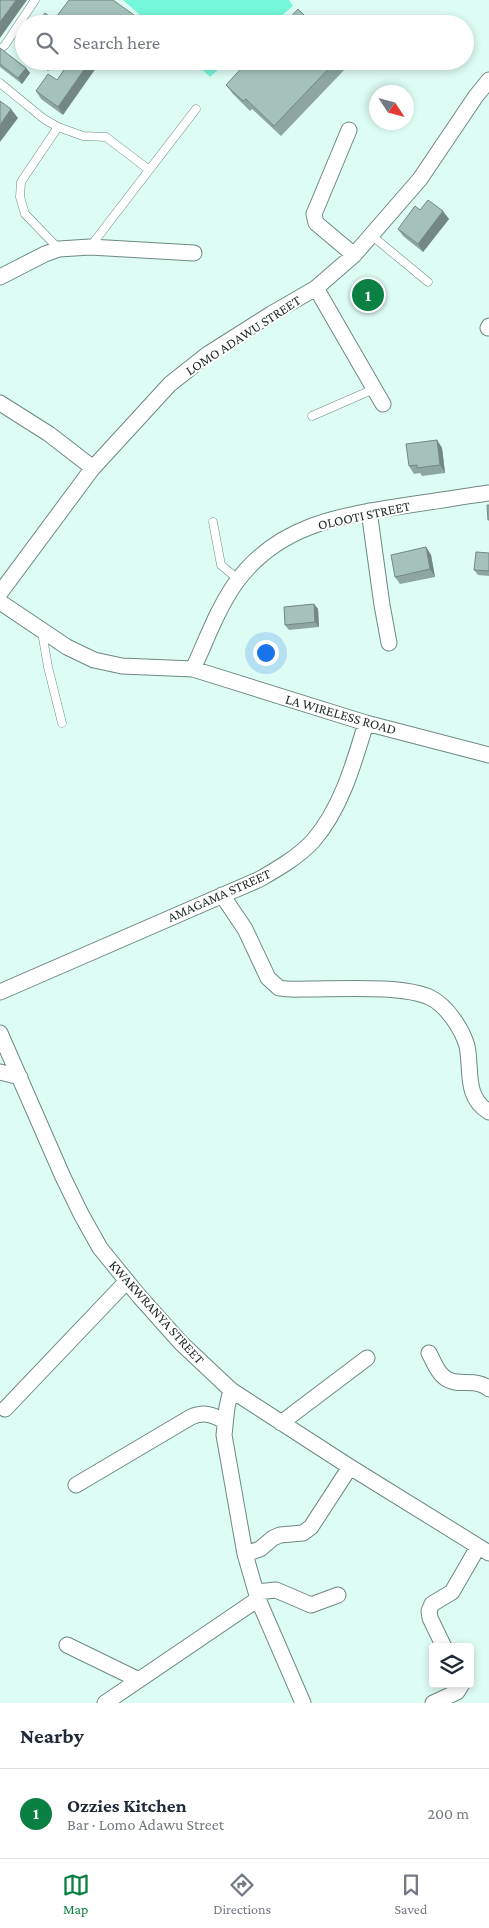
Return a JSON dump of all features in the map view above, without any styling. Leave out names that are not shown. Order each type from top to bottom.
[{"type":"street","name":"LOMO ADAWU STREET","points":[[0,593],[94,468],[170,384],[216,349],[316,288],[354,255],[420,180],[476,96],[489,80]]},
{"type":"street","points":[[349,130],[314,214],[314,219],[316,223],[354,255]]},
{"type":"street","points":[[0,277],[59,249],[90,247],[194,253]]},
{"type":"street","points":[[316,288],[383,404]]},
{"type":"street","points":[[0,403],[49,434],[94,468]]},
{"type":"street","name":"OLOOTI STREET","points":[[193,669],[220,608],[238,580],[253,562],[292,534],[326,520],[369,511],[489,493]]},
{"type":"street","points":[[369,511],[389,643]]},
{"type":"street","name":"LA WIRELESS ROAD","points":[[0,602],[67,647],[94,660],[122,666],[193,669],[366,723],[489,755]]},
{"type":"street","name":"AMAGAMA STREET","points":[[0,992],[260,879],[286,864],[313,841],[329,817],[356,756],[366,723]]},
{"type":"street","points":[[222,895],[245,929],[268,978],[279,988],[378,989],[415,993],[429,997],[439,1003],[446,1010],[464,1039],[473,1095],[489,1112]]},
{"type":"street","name":"KWAKWRANYA STREET","points":[[0,1033],[81,1214],[100,1248],[181,1343],[231,1390],[484,1550]]},
{"type":"street","points":[[0,1072],[20,1077]]},
{"type":"street","points":[[3,1411],[127,1281]]},
{"type":"street","points":[[429,1353],[442,1376],[448,1380],[484,1384],[489,1389]]},
{"type":"street","points":[[281,1423],[367,1358]]},
{"type":"street","points":[[231,1390],[224,1435],[245,1554],[257,1596],[303,1703]]},
{"type":"street","points":[[76,1485],[196,1415],[201,1413],[210,1414],[225,1421]]},
{"type":"street","points":[[245,1554],[260,1549],[273,1538],[280,1535],[304,1533],[311,1527],[350,1467]]},
{"type":"street","points":[[442,1643],[430,1618],[429,1611],[432,1604],[452,1592],[484,1550]]},
{"type":"street","points":[[105,1703],[257,1596],[276,1590],[311,1605],[338,1595]]},
{"type":"street","points":[[67,1645],[139,1680]]},
{"type":"street","points":[[433,1703],[457,1692],[460,1688]]},
{"type":"lane","points":[[25,15],[35,0]]},
{"type":"lane","points":[[0,49],[15,30]]},
{"type":"lane","points":[[0,83],[44,119],[58,127],[83,136],[106,137],[148,168]]},
{"type":"lane","points":[[90,247],[148,168],[196,109]]},
{"type":"lane","points":[[58,127],[21,182],[20,197],[25,214],[59,249]]},
{"type":"lane","points":[[371,235],[428,282]]},
{"type":"lane","points":[[312,416],[374,389]]},
{"type":"lane","points":[[213,522],[222,564],[238,580]]},
{"type":"lane","points":[[42,630],[48,667],[62,723]]},
{"type":"green space","points":[[123,0],[289,0],[293,6],[282,15],[140,15]]},
{"type":"green space","points":[[203,70],[218,70],[210,77]]},
{"type":"building","points":[[0,0],[16,0],[0,22]]},
{"type":"building","points":[[69,0],[113,0],[134,15],[58,15]]},
{"type":"building","points":[[298,9],[304,15],[292,15]]},
{"type":"building","points":[[0,48],[15,60],[15,70],[24,70],[18,78],[0,64]]},
{"type":"building","points":[[64,70],[84,70],[58,107],[36,91],[48,74],[57,80]]},
{"type":"building","points":[[240,70],[327,70],[274,126],[246,99],[243,101],[226,85]]},
{"type":"building","points":[[0,101],[11,109],[0,125]]},
{"type":"building","points":[[428,200],[443,211],[418,244],[398,229],[415,206],[420,210]]},
{"type":"building","points":[[437,440],[440,465],[417,468],[417,465],[409,466],[406,444]]},
{"type":"building","points":[[487,505],[489,505],[489,520],[488,520]]},
{"type":"building","points":[[426,547],[430,569],[395,577],[391,555]]},
{"type":"building","points":[[476,552],[489,553],[489,571],[474,570]]},
{"type":"building","points":[[314,604],[315,622],[285,625],[284,607]]},
{"type":"place","name":"Ozzies Kitchen","points":[[368,295]]}]
